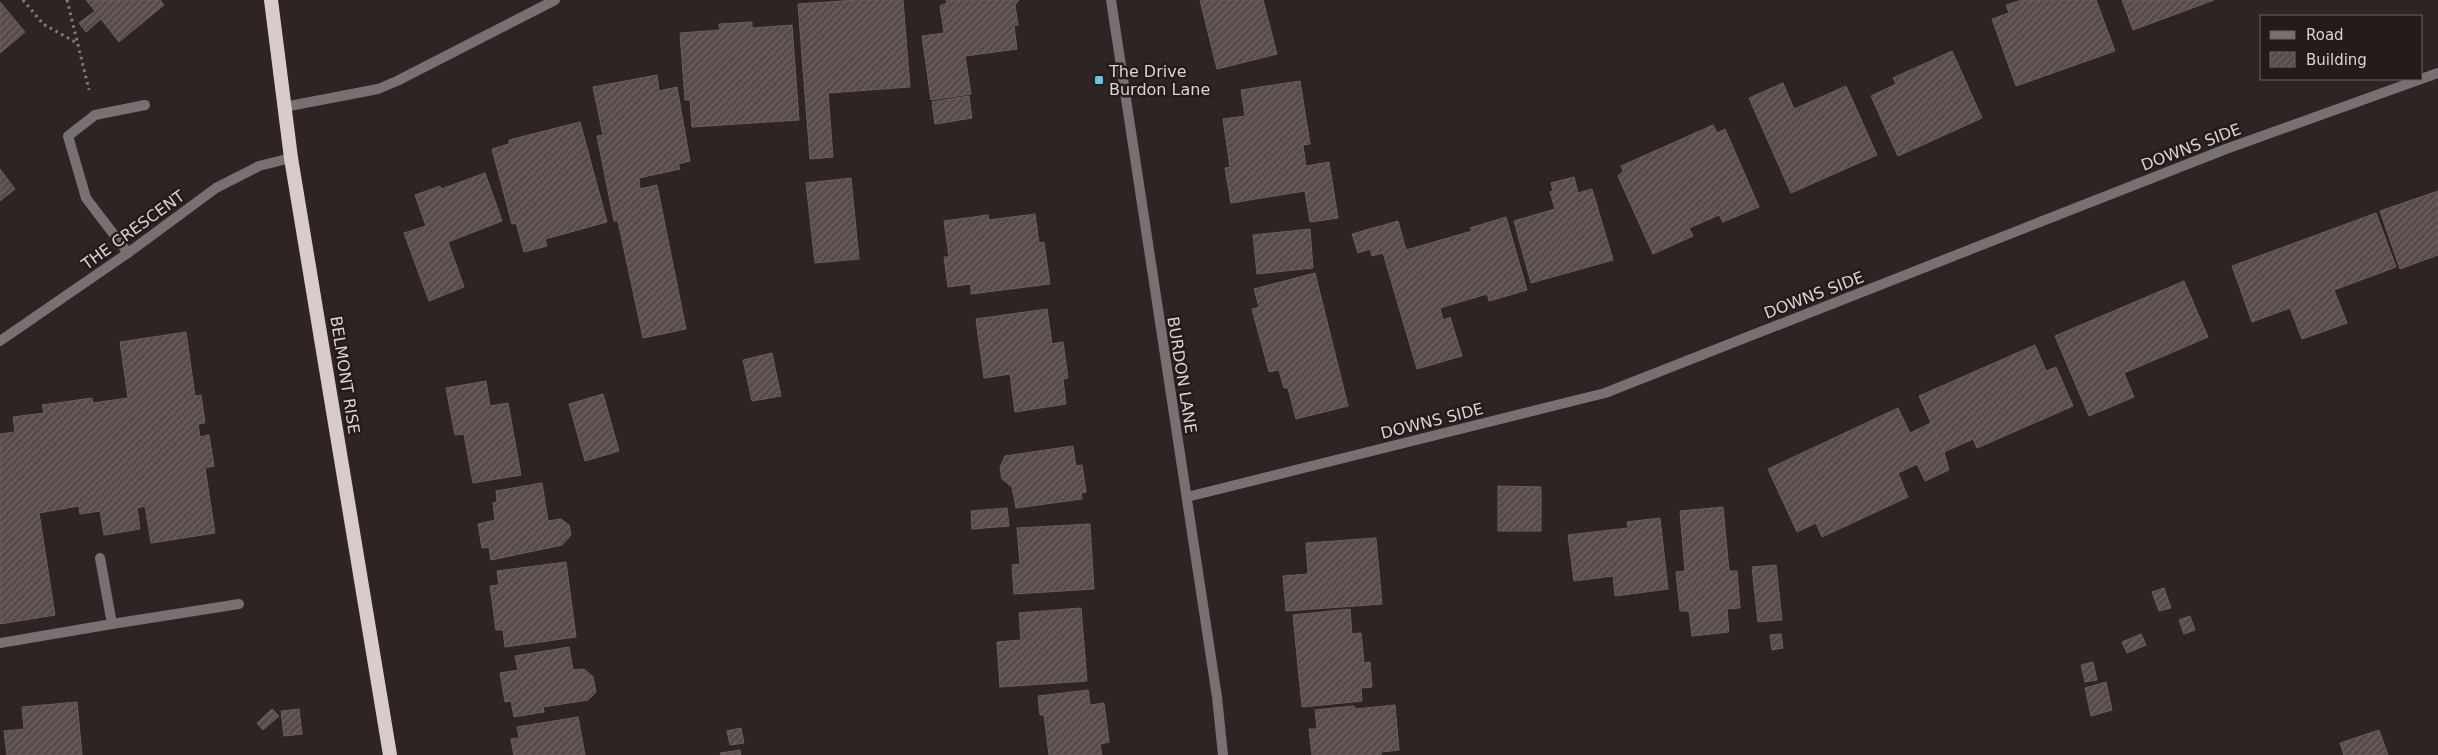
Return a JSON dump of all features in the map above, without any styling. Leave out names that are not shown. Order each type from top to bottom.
[{"type":"highway","name":"BELMONT RISE","points":[[271,0],[291,158],[390,755]]},
{"type":"street","points":[[284,107],[378,89],[556,0]]},
{"type":"street","name":"BURDON LANE","points":[[1111,0],[1224,755]]},
{"type":"street","name":"DOWNS SIDE","points":[[2423,78],[2438,73]]},
{"type":"street","name":"DOWNS SIDE","points":[[1186,497],[1605,393],[2226,149],[2418,80]]},
{"type":"street","points":[[128,253],[86,198],[68,136],[95,114],[145,105]]},
{"type":"street","name":"THE CRESCENT","points":[[0,341],[128,253],[216,188],[259,166],[291,158]]},
{"type":"street","points":[[100,558],[112,624]]},
{"type":"street","points":[[0,644],[239,604]]},
{"type":"path","points":[[23,0],[43,24],[77,43]]},
{"type":"path","points":[[67,0],[95,114]]},
{"type":"building","points":[[86,0],[160,0],[164,5],[119,42],[101,19],[86,32],[79,23],[95,11]]},
{"type":"building","points":[[857,0],[903,0],[910,87],[828,93],[833,157],[810,159],[798,4]]},
{"type":"building","points":[[946,0],[1019,0],[1015,5],[1018,25],[1014,26],[1017,49],[965,56],[971,94],[931,100],[922,36],[944,33],[940,6],[947,3]]},
{"type":"building","points":[[1200,0],[1263,0],[1277,54],[1217,69]]},
{"type":"building","points":[[2022,0],[2096,0],[2115,51],[2016,86],[1992,19],[2009,13],[2006,5]]},
{"type":"building","points":[[2122,0],[2214,0],[2133,30]]},
{"type":"building","points":[[0,2],[25,32],[0,53]]},
{"type":"building","points":[[752,22],[752,28],[792,25],[799,120],[692,127],[690,100],[685,100],[680,33],[720,30],[719,24]]},
{"type":"building","points":[[1952,51],[1982,118],[1898,156],[1871,96],[1896,84],[1893,78]]},
{"type":"building","points":[[657,75],[659,91],[677,87],[690,161],[678,164],[680,169],[639,178],[640,189],[657,185],[686,329],[643,338],[618,221],[614,221],[597,136],[603,135],[593,87]]},
{"type":"building","points":[[1300,81],[1310,144],[1303,145],[1306,166],[1329,162],[1338,218],[1310,222],[1305,191],[1231,203],[1225,168],[1230,167],[1223,119],[1245,116],[1241,90]]},
{"type":"building","points":[[1783,83],[1794,109],[1846,86],[1877,155],[1791,193],[1749,98]]},
{"type":"building","points":[[969,96],[972,118],[935,124],[932,102]]},
{"type":"building","points":[[580,122],[607,222],[545,239],[547,246],[524,252],[516,223],[512,224],[492,149],[509,144],[509,140]]},
{"type":"building","points":[[1713,125],[1717,133],[1725,129],[1759,207],[1723,222],[1719,215],[1689,228],[1693,236],[1653,254],[1618,176],[1623,171],[1621,166]]},
{"type":"building","points":[[0,169],[15,189],[0,201]]},
{"type":"building","points":[[485,173],[502,221],[448,242],[464,287],[429,301],[404,233],[426,226],[415,195],[440,186],[441,189]]},
{"type":"building","points":[[1574,177],[1578,193],[1592,189],[1613,260],[1531,283],[1514,221],[1555,209],[1550,192],[1553,191],[1551,183]]},
{"type":"building","points":[[851,178],[859,259],[815,263],[806,183]]},
{"type":"building","points":[[2438,191],[2438,255],[2400,269],[2380,211]]},
{"type":"building","points":[[2376,213],[2396,267],[2334,290],[2347,323],[2302,339],[2290,308],[2252,322],[2232,266]]},
{"type":"building","points":[[1035,214],[1039,243],[1044,242],[1050,284],[971,294],[971,284],[948,287],[944,257],[949,257],[944,221],[988,215],[989,220]]},
{"type":"building","points":[[1506,217],[1527,290],[1489,301],[1487,294],[1440,308],[1443,320],[1450,317],[1462,356],[1417,369],[1383,253],[1372,256],[1370,249],[1358,253],[1352,234],[1398,221],[1406,250],[1472,231],[1470,228]]},
{"type":"building","points":[[1310,229],[1313,268],[1257,274],[1253,235]]},
{"type":"building","points":[[1315,273],[1348,406],[1296,419],[1288,388],[1284,388],[1279,370],[1269,372],[1252,309],[1259,307],[1254,289]]},
{"type":"building","points":[[2184,281],[2208,337],[2124,373],[2134,397],[2089,416],[2055,336]]},
{"type":"building","points":[[1047,309],[1052,344],[1063,342],[1068,378],[1063,379],[1066,404],[1015,412],[1010,374],[984,378],[976,319]]},
{"type":"building","points":[[186,332],[195,396],[201,395],[205,423],[198,424],[200,437],[209,435],[214,466],[205,468],[215,533],[151,543],[145,506],[137,508],[140,529],[104,535],[100,511],[80,514],[79,506],[39,513],[55,615],[0,624],[0,434],[15,432],[13,417],[44,413],[42,405],[92,398],[93,403],[128,398],[120,342]]},
{"type":"building","points":[[2035,345],[2046,371],[2056,367],[2073,406],[1977,448],[1973,439],[1944,452],[1919,396]]},
{"type":"building","points":[[772,353],[781,396],[752,401],[743,360]]},
{"type":"building","points":[[486,381],[490,406],[508,403],[521,475],[473,483],[464,434],[455,435],[446,388]]},
{"type":"building","points":[[603,394],[619,451],[585,461],[569,404]]},
{"type":"building","points":[[1898,408],[1910,433],[1931,423],[1944,452],[1949,470],[1925,481],[1917,464],[1898,473],[1908,497],[1822,537],[1816,523],[1797,532],[1768,469]]},
{"type":"building","points":[[1073,446],[1076,466],[1082,465],[1086,492],[1081,493],[1082,499],[1016,508],[1012,487],[1002,479],[1000,467],[1005,456]]},
{"type":"building","points":[[542,483],[548,521],[561,519],[569,525],[571,535],[562,545],[491,560],[489,547],[482,548],[478,524],[495,520],[493,503],[497,502],[496,491]]},
{"type":"building","points":[[1498,486],[1541,487],[1541,531],[1498,531]]},
{"type":"building","points":[[1723,507],[1729,571],[1737,571],[1740,608],[1727,609],[1729,632],[1692,636],[1689,611],[1680,611],[1676,572],[1685,571],[1680,511]]},
{"type":"building","points":[[1007,508],[1009,526],[972,529],[971,511]]},
{"type":"building","points":[[1660,518],[1668,589],[1615,596],[1613,576],[1574,581],[1568,535],[1628,528],[1627,522]]},
{"type":"building","points":[[1090,524],[1094,589],[1014,594],[1012,565],[1020,564],[1017,528]]},
{"type":"building","points":[[1376,538],[1382,604],[1286,611],[1283,576],[1308,574],[1306,543]]},
{"type":"building","points":[[566,562],[576,637],[505,647],[503,630],[496,630],[490,586],[499,585],[497,571]]},
{"type":"building","points":[[1776,565],[1782,620],[1758,622],[1752,567]]},
{"type":"building","points":[[2164,588],[2171,608],[2159,611],[2152,592]]},
{"type":"building","points":[[1081,608],[1087,681],[1000,687],[997,642],[1021,640],[1019,613]]},
{"type":"building","points":[[1350,609],[1352,634],[1361,633],[1364,663],[1370,662],[1372,687],[1361,688],[1362,701],[1302,707],[1293,615]]},
{"type":"building","points":[[2190,616],[2195,630],[2184,634],[2179,620]]},
{"type":"building","points":[[1781,634],[1783,648],[1772,650],[1770,635]]},
{"type":"building","points":[[2141,634],[2146,645],[2127,653],[2122,642]]},
{"type":"building","points":[[569,647],[573,670],[584,669],[593,677],[596,692],[588,700],[543,707],[544,712],[514,717],[511,701],[505,702],[500,673],[518,670],[515,656]]},
{"type":"building","points":[[2093,662],[2097,680],[2085,682],[2081,665]]},
{"type":"building","points":[[2106,682],[2112,710],[2091,716],[2085,688]]},
{"type":"building","points":[[1088,690],[1090,705],[1104,703],[1109,742],[1100,744],[1102,755],[1049,755],[1044,715],[1040,715],[1038,696]]},
{"type":"building","points":[[77,702],[82,755],[7,755],[4,731],[24,729],[22,707]]},
{"type":"building","points":[[1395,705],[1399,750],[1381,752],[1381,755],[1312,755],[1309,729],[1317,729],[1315,710],[1354,706],[1355,709]]},
{"type":"building","points":[[272,709],[279,716],[263,730],[257,723]]},
{"type":"building","points":[[299,709],[302,734],[284,736],[281,711]]},
{"type":"building","points":[[578,717],[585,755],[514,755],[511,739],[519,738],[517,727]]},
{"type":"building","points":[[741,728],[744,743],[730,745],[727,731]]},
{"type":"building","points":[[2379,730],[2388,755],[2344,755],[2340,743]]},
{"type":"building","points":[[740,750],[741,755],[721,755],[720,753]]},
{"type":"place","name":"The Drive Burdon Lane","points":[[1099,80]]}]
